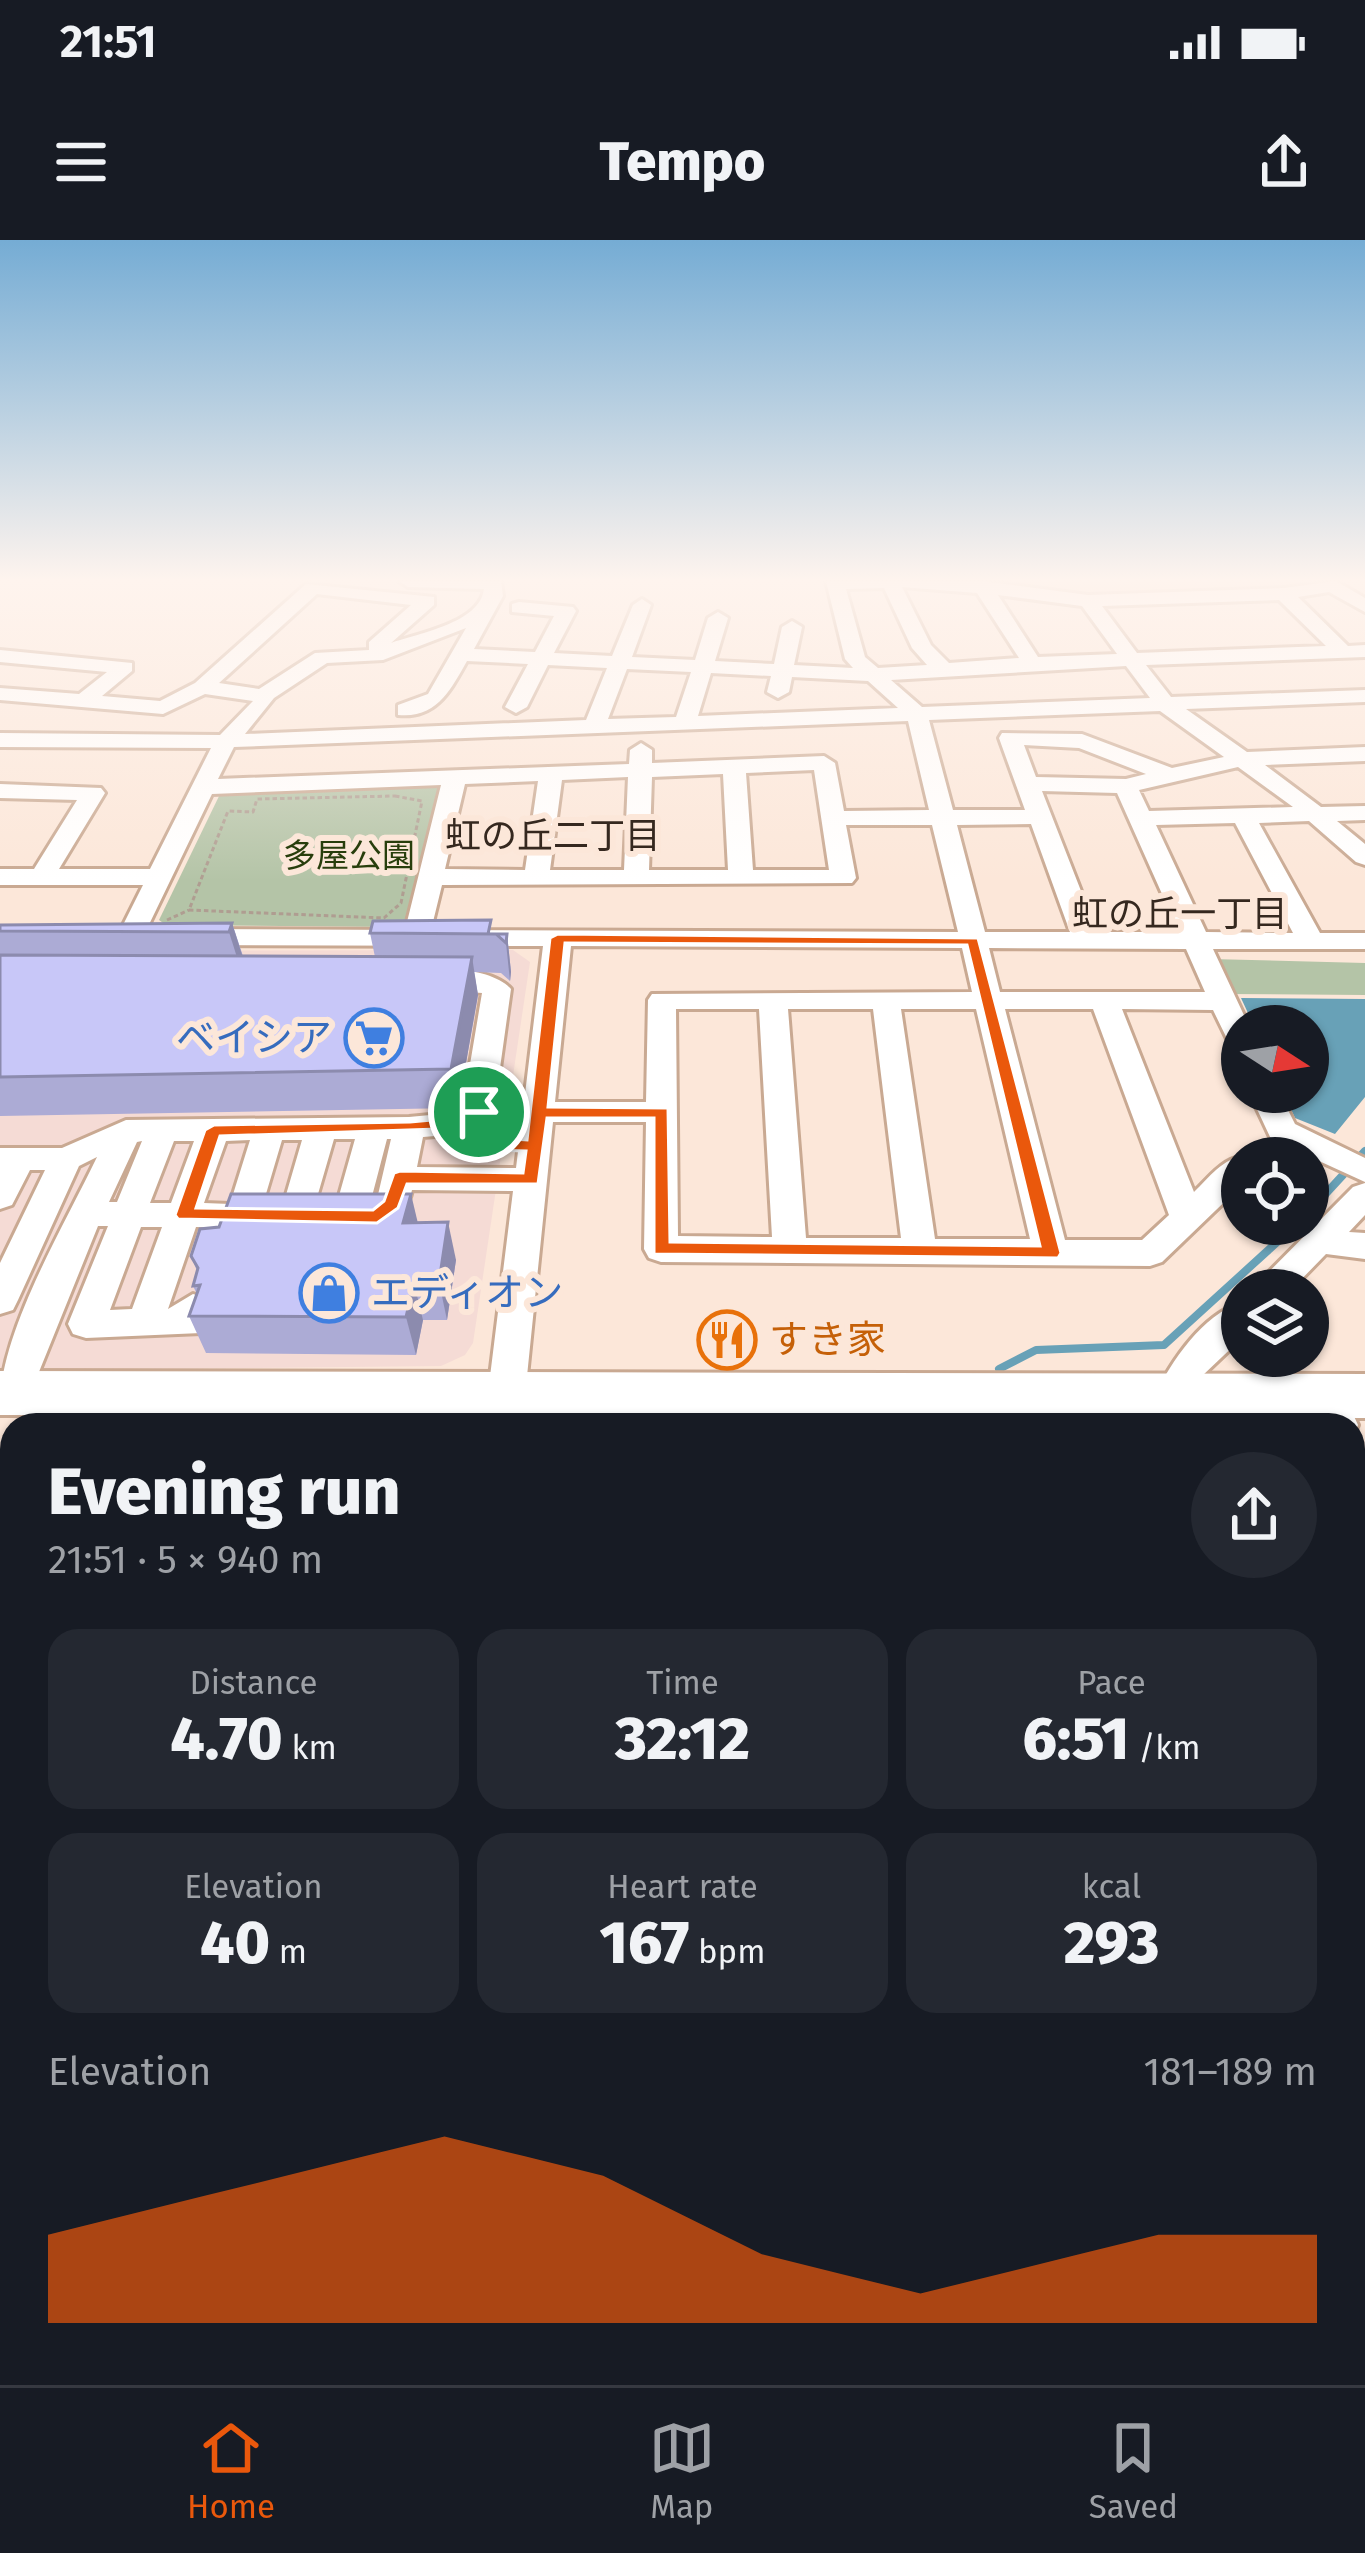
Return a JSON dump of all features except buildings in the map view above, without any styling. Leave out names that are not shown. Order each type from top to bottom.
[{"type":"highway","points":[[4,1403],[504,1413],[1173,1396],[1271,1413]]},
{"type":"street","points":[[85,701],[109,681]]},
{"type":"street","points":[[0,694],[164,708],[209,681]]},
{"type":"street","points":[[202,687],[263,696],[286,681]]},
{"type":"street","points":[[406,710],[436,698],[444,681]]},
{"type":"street","points":[[516,706],[529,681]]},
{"type":"street","points":[[595,726],[613,681]]},
{"type":"street","points":[[685,723],[696,681]]},
{"type":"street","points":[[773,719],[780,681]]},
{"type":"street","points":[[878,681],[917,715],[1051,1253]]},
{"type":"street","points":[[1147,681],[1166,705],[1243,759],[1365,857]]},
{"type":"street","points":[[263,696],[265,702],[225,742],[159,878],[119,937],[1365,941]]},
{"type":"street","points":[[0,740],[81,745],[225,742],[1365,696]]},
{"type":"street","points":[[636,878],[644,769],[638,724]]},
{"type":"street","points":[[1086,939],[1010,738],[1082,741],[1171,776]]},
{"type":"street","points":[[1031,784],[1126,786],[1243,759],[1365,754]]},
{"type":"street","points":[[204,787],[824,763],[843,878],[432,878]]},
{"type":"street","points":[[734,765],[741,878]]},
{"type":"street","points":[[536,878],[551,773]]},
{"type":"street","points":[[416,938],[455,777]]},
{"type":"street","points":[[1126,786],[1225,1005]]},
{"type":"street","points":[[0,790],[93,793],[42,878]]},
{"type":"street","points":[[1144,818],[1365,813]]},
{"type":"street","points":[[835,818],[1042,818]]},
{"type":"street","points":[[1244,818],[1311,941]]},
{"type":"street","points":[[0,878],[159,878]]},
{"type":"street","points":[[504,1413],[558,938]]},
{"type":"street","points":[[407,981],[480,981],[497,988],[477,1126],[483,1144],[537,1129],[662,1112]]},
{"type":"street","points":[[1221,1184],[1150,1253],[661,1249],[662,1000],[1223,1000]]},
{"type":"street","points":[[773,1000],[790,1253]]},
{"type":"street","points":[[1105,1000],[1186,1215]]},
{"type":"street","points":[[886,1001],[920,1254]]},
{"type":"street","points":[[1274,1113],[1282,1131],[1365,1171]]},
{"type":"street","points":[[0,1197],[10,1159],[67,1159],[144,1131],[477,1126]]},
{"type":"street","points":[[350,1216],[374,1128]]},
{"type":"street","points":[[91,1214],[377,1217],[392,1204],[410,1128]]},
{"type":"street","points":[[297,1216],[321,1129]]},
{"type":"street","points":[[145,1323],[214,1130]]},
{"type":"street","points":[[242,1216],[269,1130]]},
{"type":"street","points":[[4,1403],[51,1290],[91,1214],[144,1131]]},
{"type":"street","points":[[144,1131],[129,1214],[86,1324],[188,1323],[193,1308]]},
{"type":"street","points":[[1275,1137],[1282,1131]]},
{"type":"street","points":[[51,1290],[2,1291],[67,1159]]},
{"type":"street","points":[[400,1178],[531,1180]]},
{"type":"street","points":[[1329,1232],[1365,1195]]},
{"type":"street","points":[[1329,1242],[1365,1246]]},
{"type":"street","points":[[1291,1269],[1316,1245]]},
{"type":"street","points":[[1173,1396],[1189,1366],[1221,1336]]},
{"type":"path","points":[[395,796],[422,801],[400,903],[384,918],[340,916],[189,910],[228,811],[254,812],[257,800],[395,796]]},
{"type":"shaded area","points":[[513,950],[530,962],[473,1343],[465,1355],[441,1366],[0,1371],[0,951]]},
{"type":"green space","name":"多屋公園","points":[[446,783],[409,922],[394,927],[166,925],[159,920],[221,792]]},
{"type":"green space","points":[[1210,959],[1365,963],[1365,995],[1225,994]]},
{"type":"water","points":[[1241,998],[1365,999],[1365,1097],[1335,1134],[1293,1113],[1329,1113],[1329,1005],[1244,1005]]},
{"type":"waterway","points":[[1329,1190],[1365,1151]]},
{"type":"waterway","points":[[999,1369],[1036,1350],[1164,1345],[1274,1245]]},
{"type":"place","name":"ベイシア","points":[[374,1038]]},
{"type":"place","name":"エディオン","points":[[329,1293]]},
{"type":"place","name":"すき家","points":[[727,1340]]},
{"type":"district","name":"虹の丘二丁目","points":[[553,836]]},
{"type":"district","name":"虹の丘一丁目","points":[[1180,914]]},
{"type":"route","points":[[479,1112],[470,1122],[410,1128],[214,1130],[184,1215],[377,1217],[392,1204],[400,1178],[531,1180],[535,1146],[539,1112],[662,1112],[661,1249],[1051,1253],[973,941],[558,938],[535,1146],[474,1140],[479,1112]]}]
